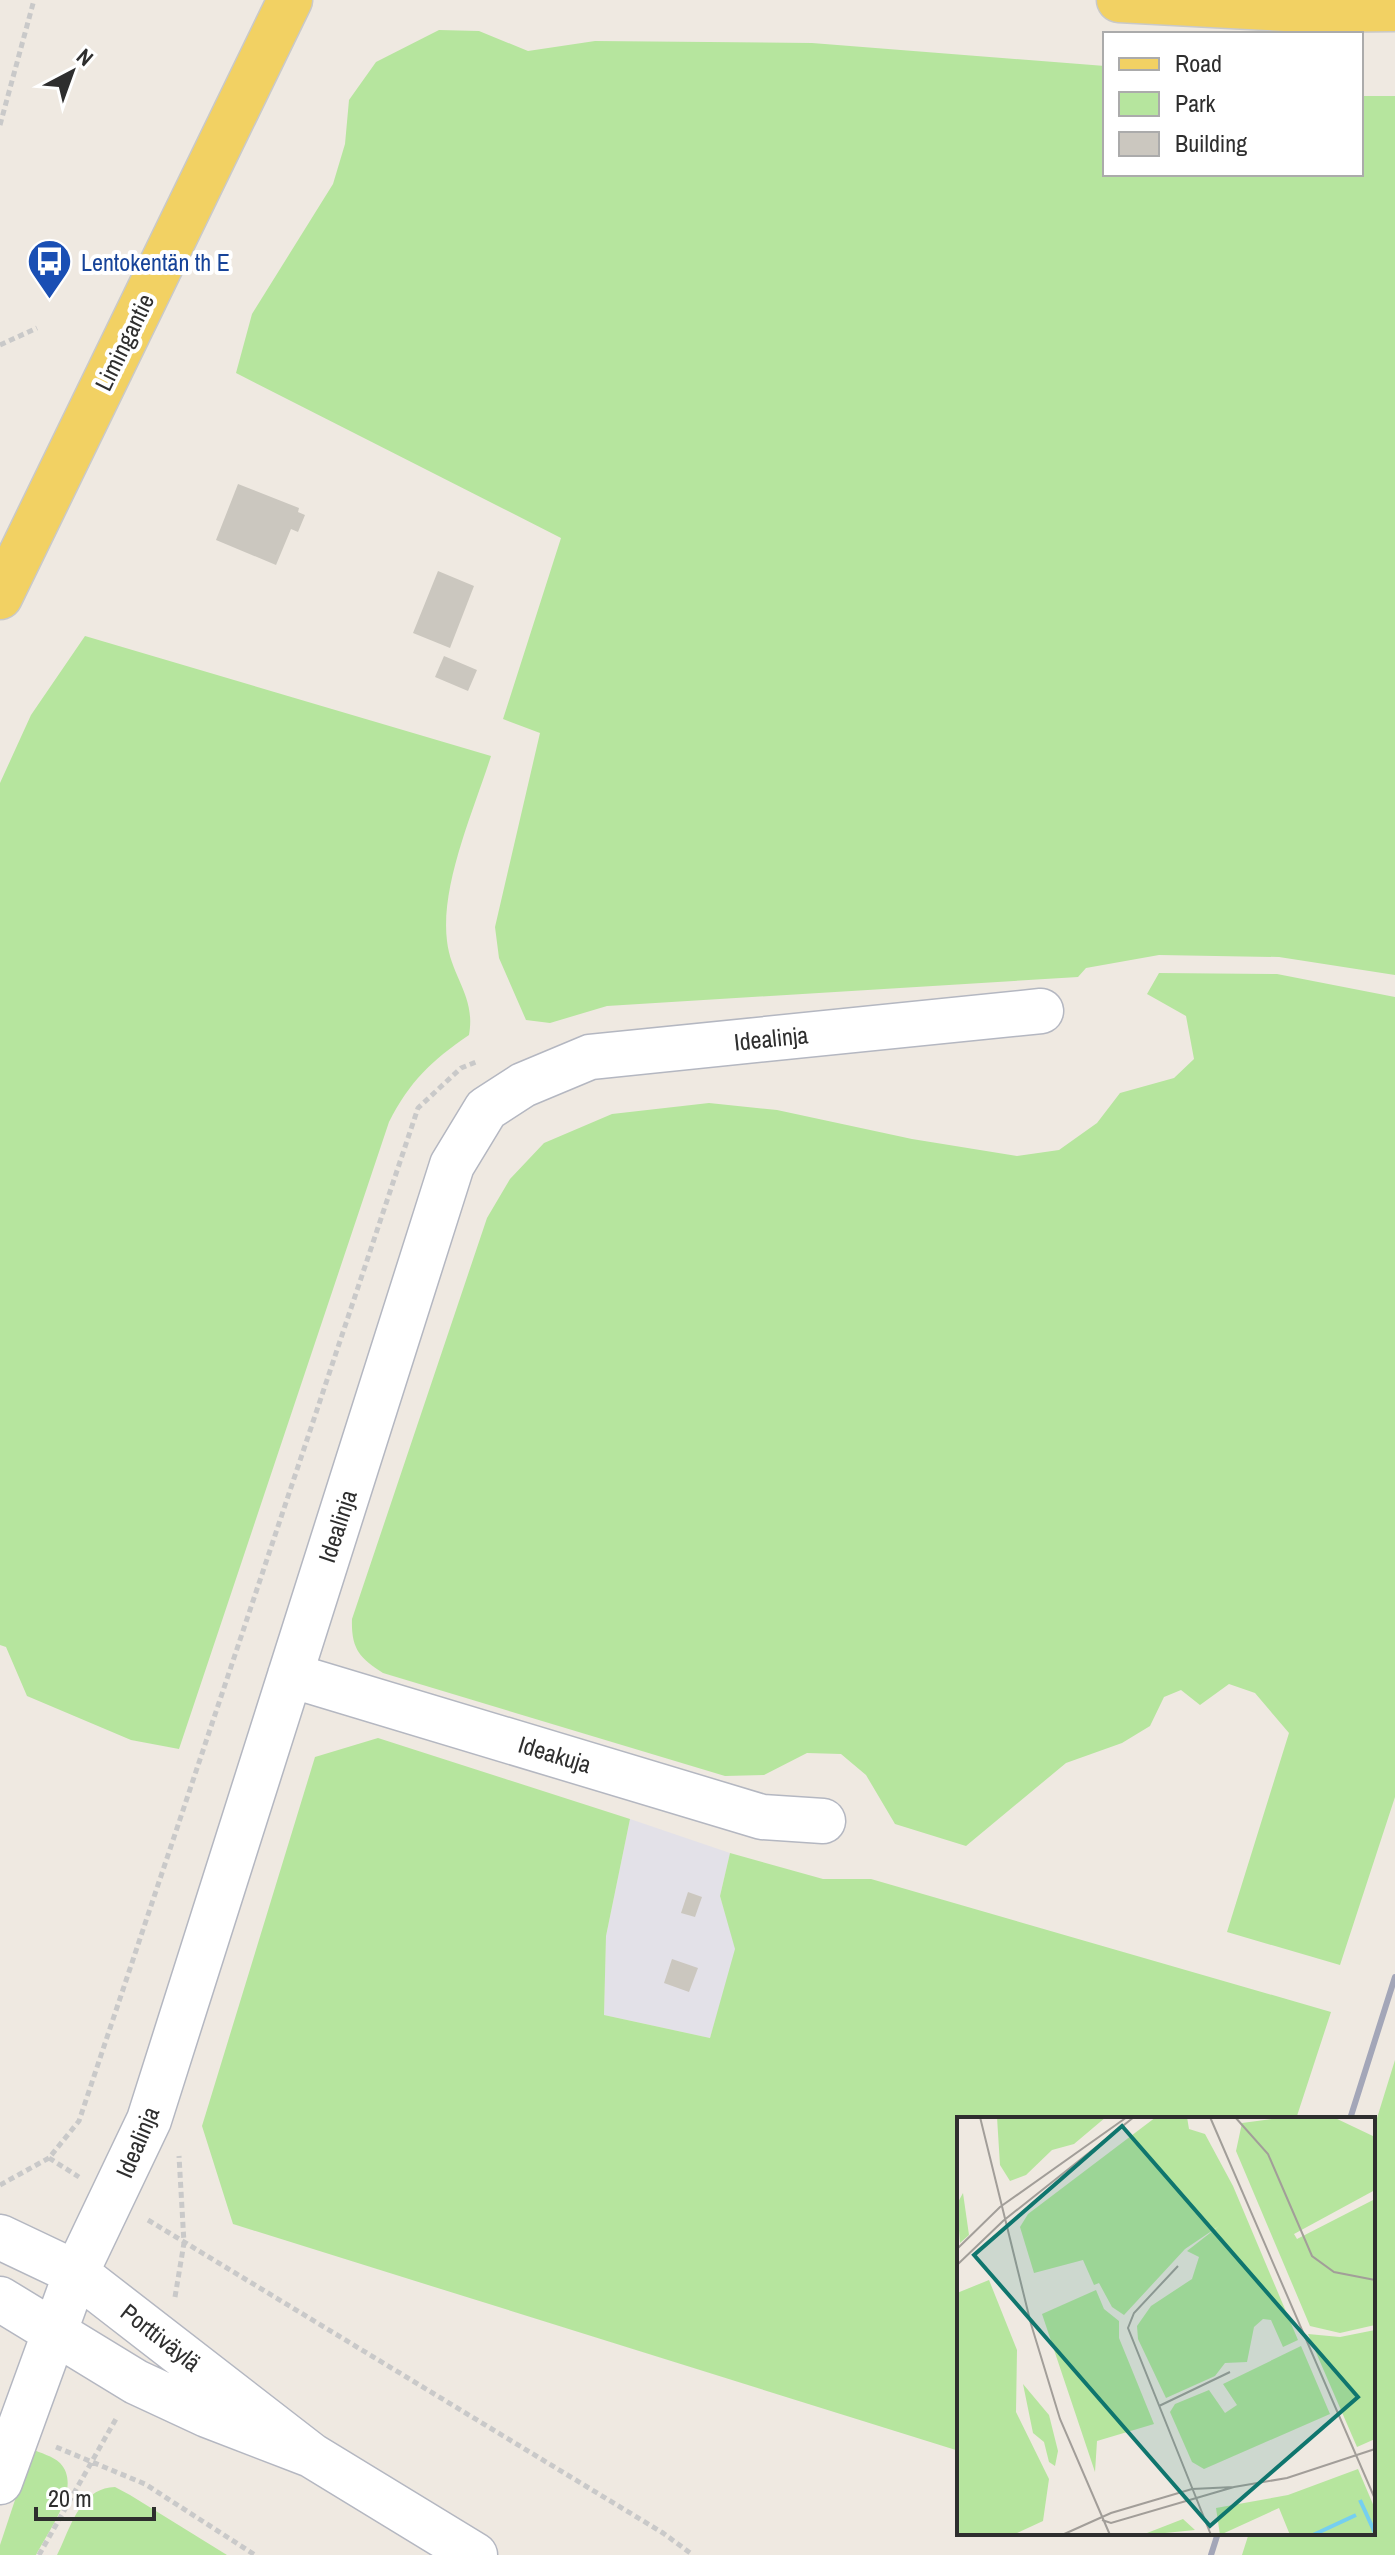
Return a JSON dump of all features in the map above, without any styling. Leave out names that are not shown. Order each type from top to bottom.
[{"type":"main road","name":"Limingantie","points":[[0,597],[290,0]]},
{"type":"main road","points":[[1119,0],[1305,10],[1395,9]]},
{"type":"street","name":"Idealinja","points":[[0,2482],[16,2429],[76,2273],[149,2120],[452,1165],[486,1109],[523,1085],[590,1057],[1041,1011]]},
{"type":"street","name":"Ideakuja","points":[[290,1675],[762,1817],[823,1821]]},
{"type":"street","name":"Porttiväylä","points":[[0,2237],[76,2273],[311,2455],[475,2555]]},
{"type":"street","name":"Porttiväylä","points":[[0,2299],[136,2382],[207,2415],[311,2455]]},
{"type":"path","points":[[0,125],[34,0]]},
{"type":"path","points":[[0,345],[37,328]]},
{"type":"path","points":[[0,2185],[49,2158],[79,2121],[418,1108],[461,1068],[484,1058]]},
{"type":"path","points":[[49,2158],[663,2533],[693,2555]]},
{"type":"path","points":[[16,2429],[145,2484],[255,2555]]},
{"type":"shaded area","points":[[630,1819],[730,1853],[720,1896],[736,1949],[710,2038],[604,2015],[606,1936]]},
{"type":"green space","points":[[439,30],[479,31],[528,51],[595,41],[812,43],[1103,66],[1103,176],[1363,176],[1363,96],[1395,96],[1395,975],[1279,957],[1159,955],[1086,968],[1078,977],[607,1006],[550,1023],[526,1020],[499,958],[495,927],[540,733],[503,719],[561,538],[236,373],[252,314],[333,184],[345,144],[349,100],[376,62]]},
{"type":"green space","points":[[85,636],[491,756],[453,872],[446,919],[449,954],[469,1009],[469,1035],[423,1073],[389,1122],[179,1749],[131,1740],[27,1696],[6,1647],[0,1645],[0,783],[31,715]]},
{"type":"green space","points":[[1159,973],[1277,974],[1395,997],[1395,1797],[1340,1965],[1227,1932],[1289,1733],[1255,1693],[1229,1684],[1200,1705],[1181,1690],[1164,1697],[1150,1726],[1122,1743],[1066,1763],[966,1846],[895,1824],[866,1775],[841,1754],[807,1753],[764,1775],[725,1776],[383,1673],[362,1657],[353,1638],[352,1619],[487,1218],[510,1179],[544,1143],[612,1114],[709,1103],[777,1110],[912,1139],[1017,1156],[1059,1150],[1097,1123],[1120,1093],[1174,1078],[1194,1059],[1186,1016],[1147,994]]},
{"type":"green space","points":[[378,1738],[630,1819],[606,1936],[604,2015],[710,2038],[735,1949],[720,1896],[730,1853],[823,1879],[871,1879],[1331,2012],[1297,2117],[957,2117],[957,2450],[233,2224],[202,2126],[315,1757]]},
{"type":"green space","points":[[1395,2060],[1395,2555],[1242,2555],[1248,2535],[1375,2535],[1375,2125]]},
{"type":"green space","points":[[32,2449],[60,2463],[68,2484],[66,2496],[36,2555],[0,2555],[0,2545]]},
{"type":"green space","points":[[115,2487],[227,2555],[57,2555],[72,2521],[85,2502],[103,2489]]},
{"type":"building","points":[[238,484],[299,508],[298,512],[305,515],[298,532],[291,529],[276,565],[216,540]]},
{"type":"building","points":[[438,571],[474,586],[450,648],[413,633]]},
{"type":"building","points":[[444,656],[477,670],[468,691],[435,677]]},
{"type":"building","points":[[688,1892],[702,1897],[695,1917],[681,1913]]},
{"type":"building","points":[[672,1959],[698,1968],[689,1992],[664,1983]]},
{"type":"railway","points":[[1351,2117],[1395,1977]]},
{"type":"railway","points":[[1211,2555],[1217,2535]]},
{"type":"place","name":"Lentokentän th E","points":[[50,301]]}]
